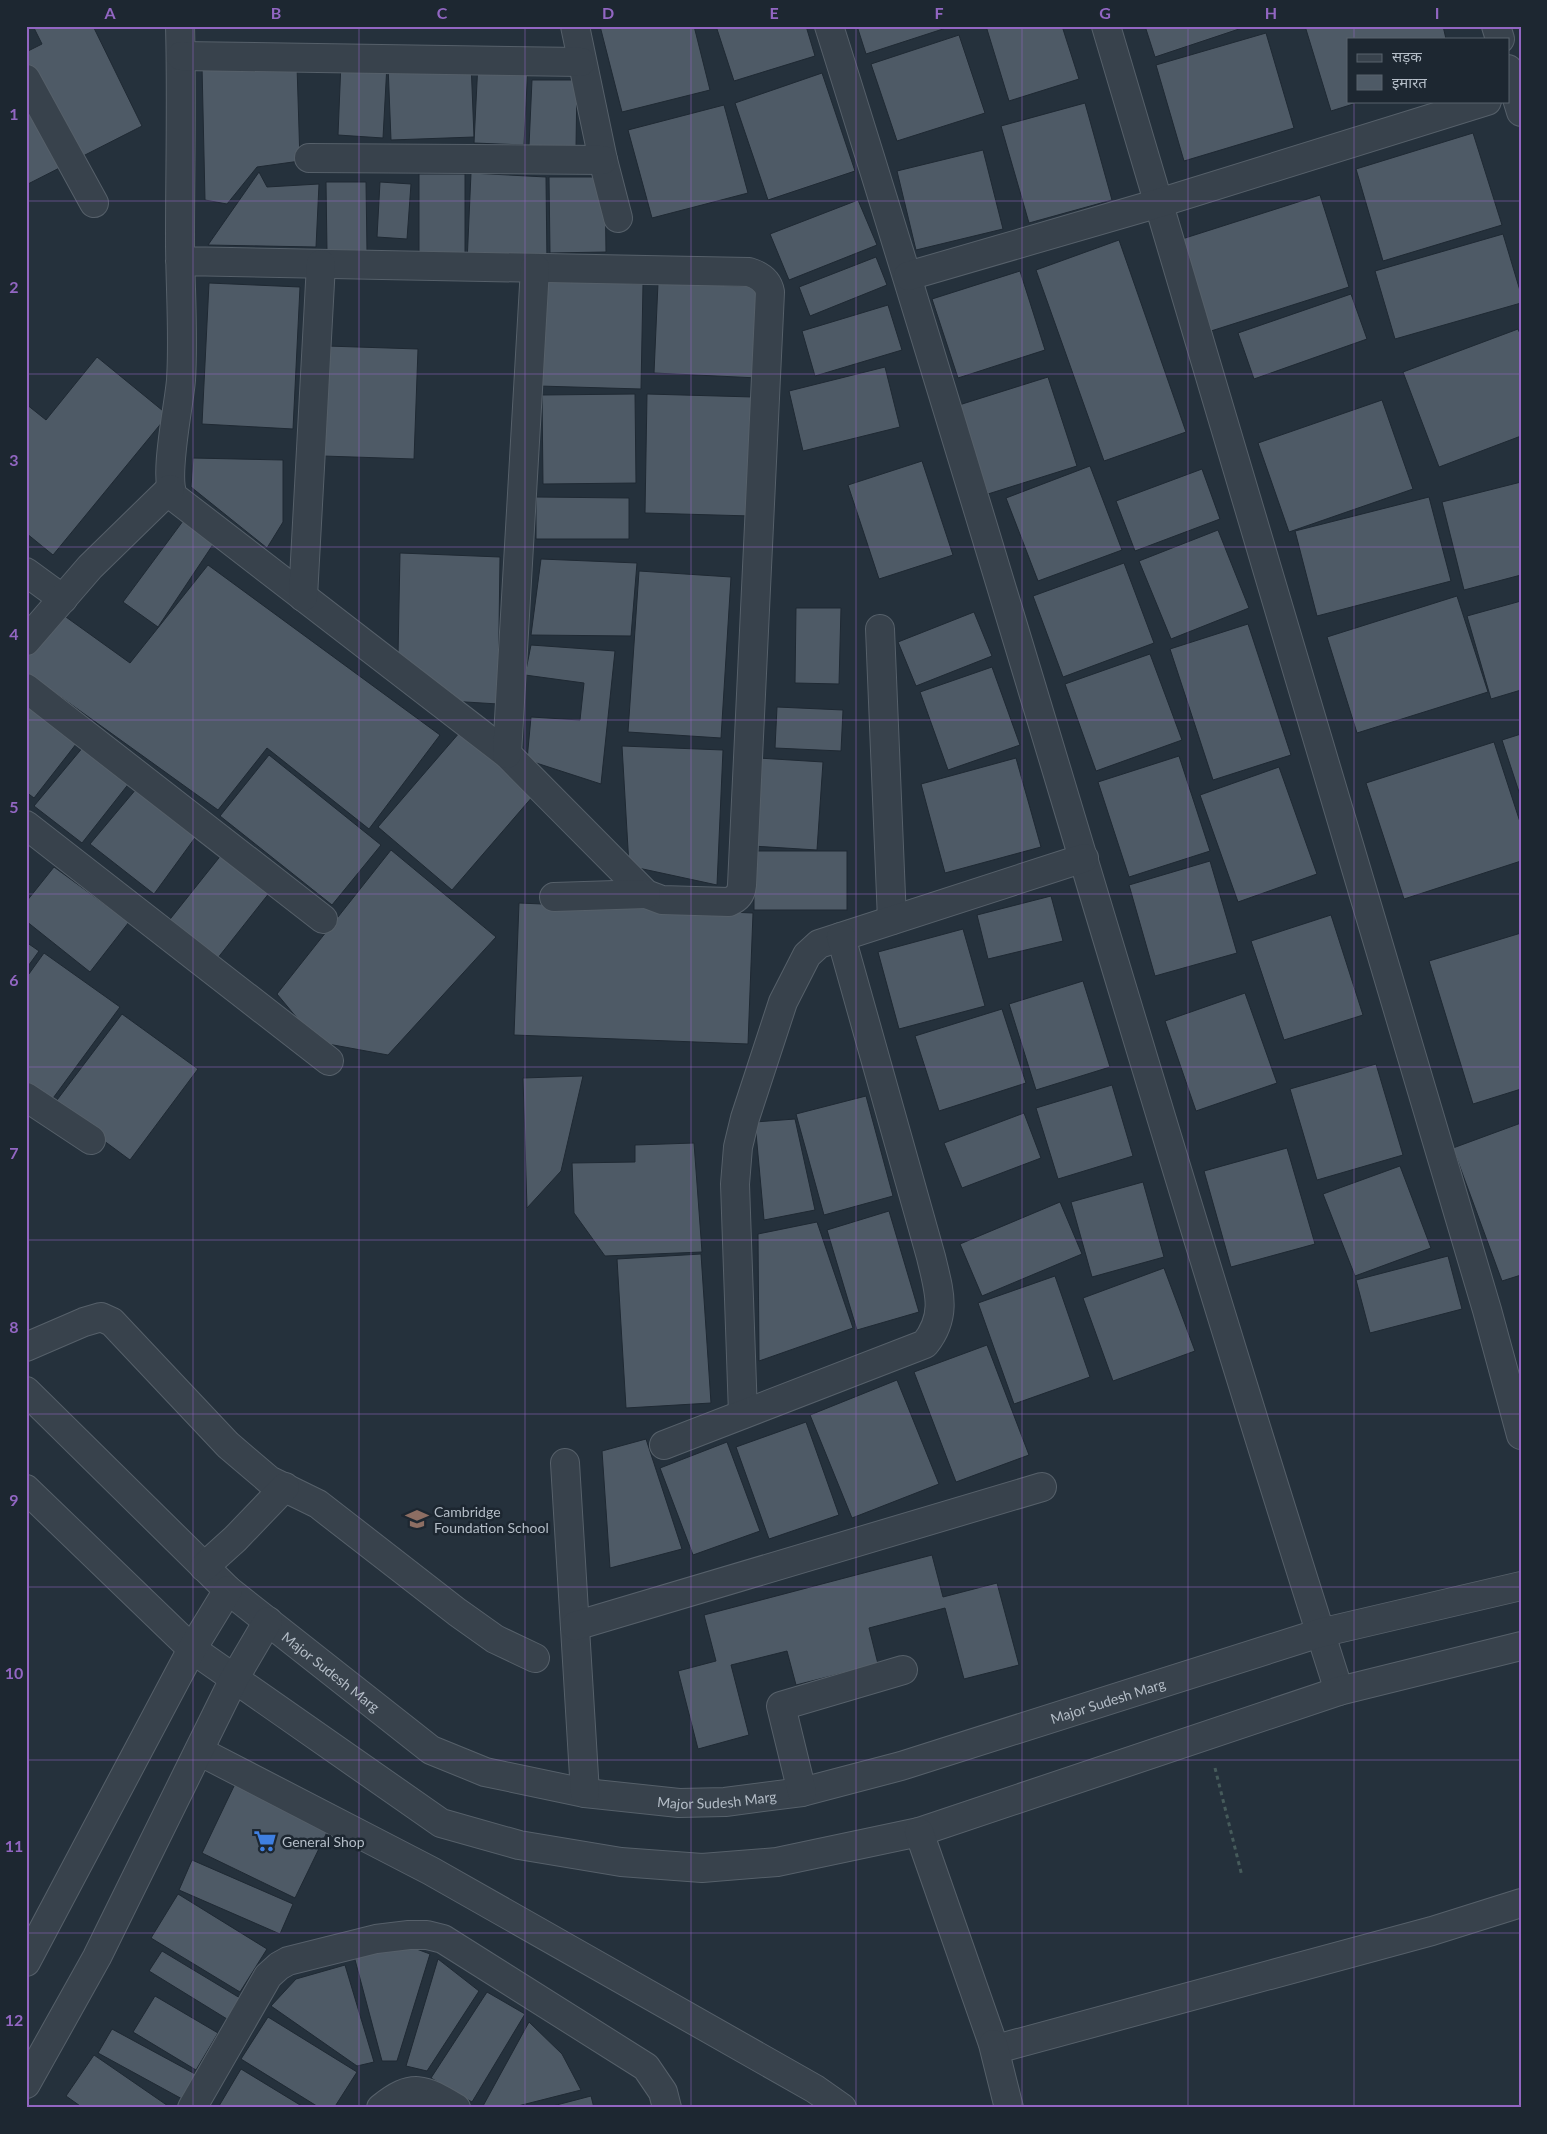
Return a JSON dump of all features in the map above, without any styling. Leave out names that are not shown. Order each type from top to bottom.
[{"type":"street","points":[[26,641],[90,567],[170,489],[181,379],[180,26]]},
{"type":"street","points":[[575,26],[581,62],[618,218]]},
{"type":"street","points":[[829,26],[908,276],[1339,1692]]},
{"type":"street","points":[[1106,26],[1487,1310],[1521,1435]]},
{"type":"street","points":[[1496,26],[1500,38]]},
{"type":"street","points":[[181,56],[581,62]]},
{"type":"street","points":[[26,79],[94,203]]},
{"type":"street","points":[[908,276],[1159,203],[1484,102]]},
{"type":"street","points":[[308,158],[603,160]]},
{"type":"street","points":[[180,261],[749,272],[760,276],[769,288],[741,890],[739,895],[729,902],[662,900],[646,894],[554,897]]},
{"type":"street","points":[[303,597],[320,264]]},
{"type":"street","points":[[507,754],[535,268]]},
{"type":"street","points":[[170,489],[182,504],[507,754],[646,894]]},
{"type":"street","points":[[26,572],[63,599]]},
{"type":"street","points":[[880,630],[892,920]]},
{"type":"street","points":[[26,688],[323,919]]},
{"type":"street","points":[[26,825],[329,1061]]},
{"type":"street","points":[[743,1414],[735,1184],[738,1147],[745,1118],[780,1011],[795,976],[807,955],[819,944],[1084,858]]},
{"type":"street","points":[[664,1445],[925,1344],[933,1334],[939,1317],[940,1299],[931,1257],[840,937]]},
{"type":"street","points":[[26,1097],[91,1140]]},
{"type":"street","points":[[26,1348],[84,1322],[101,1317],[112,1322],[228,1445],[269,1480],[318,1504],[495,1639],[535,1658]]},
{"type":"street","name":"Major Sudesh Marg","points":[[26,1391],[228,1590],[431,1750],[485,1772],[585,1793],[679,1803],[725,1802],[802,1792],[901,1766],[1320,1633],[1521,1586]]},
{"type":"street","points":[[565,1463],[585,1793]]},
{"type":"street","points":[[204,1566],[235,1539],[284,1487]]},
{"type":"street","points":[[575,1626],[1042,1487]]},
{"type":"street","points":[[26,1489],[192,1649],[441,1822],[519,1846],[621,1862],[702,1868],[777,1862],[919,1832],[1339,1692],[1521,1646]]},
{"type":"street","points":[[26,1962],[192,1649],[228,1590]]},
{"type":"street","points":[[26,2084],[97,1957],[234,1679],[268,1621]]},
{"type":"street","points":[[802,1792],[781,1706],[903,1670]]},
{"type":"street","points":[[199,1751],[431,1871],[816,2089],[842,2108]]},
{"type":"street","points":[[919,1832],[993,2044],[1009,2108]]},
{"type":"street","points":[[993,2044],[1000,2048],[1014,2046],[1432,1931],[1521,1903]]},
{"type":"street","points":[[192,2108],[268,1976],[278,1966],[313,1954],[409,1934],[428,1935],[443,1940],[646,2068],[663,2092],[667,2108]]},
{"type":"street","points":[[381,2108],[400,2095],[414,2090],[429,2092],[456,2108]]},
{"type":"path","points":[[1207,1736],[1242,1876]]},
{"type":"building","points":[[33,26],[93,26],[142,126],[26,185],[26,52],[42,44]]},
{"type":"building","points":[[600,26],[694,26],[710,90],[622,112]]},
{"type":"building","points":[[716,26],[806,26],[815,56],[734,81]]},
{"type":"building","points":[[857,26],[946,26],[946,28],[866,54]]},
{"type":"building","points":[[986,26],[1062,26],[1079,79],[1009,101]]},
{"type":"building","points":[[1145,26],[1248,26],[1155,57]]},
{"type":"building","points":[[1305,26],[1443,26],[1446,38],[1347,38],[1347,102],[1360,102],[1331,111]]},
{"type":"building","points":[[1266,33],[1294,128],[1184,161],[1156,65]]},
{"type":"building","points":[[959,35],[985,113],[897,141],[871,64]]},
{"type":"building","points":[[341,62],[387,64],[383,138],[338,135]]},
{"type":"building","points":[[471,62],[474,137],[391,140],[388,65]]},
{"type":"building","points":[[478,62],[528,64],[524,145],[474,143]]},
{"type":"building","points":[[202,66],[297,66],[300,161],[257,167],[227,204],[205,200]]},
{"type":"building","points":[[822,73],[855,171],[768,200],[735,103]]},
{"type":"building","points":[[532,80],[577,80],[576,147],[529,146]]},
{"type":"building","points":[[1085,103],[1112,200],[1029,223],[1001,126]]},
{"type":"building","points":[[724,105],[748,193],[652,218],[628,130]]},
{"type":"building","points":[[1473,133],[1502,225],[1383,261],[1356,169]]},
{"type":"building","points":[[983,150],[1003,229],[916,250],[897,171]]},
{"type":"building","points":[[259,172],[267,187],[319,184],[316,247],[208,245]]},
{"type":"building","points":[[471,173],[546,177],[547,264],[467,263]]},
{"type":"building","points":[[419,174],[465,174],[465,255],[419,255]]},
{"type":"building","points":[[549,177],[605,177],[606,252],[550,253]]},
{"type":"building","points":[[326,182],[366,182],[367,252],[327,252]]},
{"type":"building","points":[[380,182],[411,184],[407,239],[377,237]]},
{"type":"building","points":[[1320,195],[1349,287],[1211,331],[1182,239]]},
{"type":"building","points":[[858,200],[877,245],[789,280],[770,234]]},
{"type":"building","points":[[1503,234],[1521,294],[1521,303],[1395,339],[1375,271]]},
{"type":"building","points":[[1119,240],[1186,432],[1104,461],[1036,270]]},
{"type":"building","points":[[876,257],[887,285],[810,316],[799,287]]},
{"type":"building","points":[[1020,271],[1045,350],[958,378],[932,299]]},
{"type":"building","points":[[541,281],[643,284],[641,389],[539,386]]},
{"type":"building","points":[[209,283],[300,287],[293,429],[202,424]]},
{"type":"building","points":[[658,283],[763,287],[758,378],[654,373]]},
{"type":"building","points":[[1351,294],[1367,339],[1254,379],[1238,333]]},
{"type":"building","points":[[888,305],[902,350],[815,376],[802,331]]},
{"type":"building","points":[[1518,329],[1521,336],[1521,436],[1439,467],[1403,372]]},
{"type":"building","points":[[327,346],[418,349],[414,459],[323,456]]},
{"type":"building","points":[[97,357],[168,415],[53,555],[26,533],[26,404],[46,420]]},
{"type":"building","points":[[885,367],[900,427],[803,451],[789,391]]},
{"type":"building","points":[[1048,377],[1077,466],[988,494],[959,405]]},
{"type":"building","points":[[635,394],[636,483],[543,484],[542,395]]},
{"type":"building","points":[[647,394],[753,397],[751,516],[645,513]]},
{"type":"building","points":[[1382,400],[1413,489],[1289,532],[1258,443]]},
{"type":"building","points":[[193,458],[283,460],[283,522],[267,548],[191,487]]},
{"type":"building","points":[[922,461],[953,555],[879,579],[848,485]]},
{"type":"building","points":[[1090,466],[1122,550],[1038,581],[1006,498]]},
{"type":"building","points":[[1202,469],[1220,519],[1135,551],[1116,501]]},
{"type":"building","points":[[1521,482],[1521,575],[1464,590],[1442,502]]},
{"type":"building","points":[[536,497],[629,498],[629,539],[536,539]]},
{"type":"building","points":[[1429,497],[1451,581],[1317,616],[1295,531]]},
{"type":"building","points":[[183,521],[214,543],[158,627],[123,602]]},
{"type":"building","points":[[1218,530],[1249,608],[1171,639],[1139,561]]},
{"type":"building","points":[[400,553],[500,557],[498,704],[450,701],[398,656]]},
{"type":"building","points":[[541,559],[637,563],[631,636],[531,635]]},
{"type":"building","points":[[1124,563],[1154,643],[1063,677],[1033,596]]},
{"type":"building","points":[[208,565],[440,735],[369,829],[267,748],[218,810],[26,672],[26,650],[59,612],[130,663]]},
{"type":"building","points":[[639,571],[731,577],[721,738],[628,732]]},
{"type":"building","points":[[1457,596],[1488,692],[1357,733],[1327,637]]},
{"type":"building","points":[[1521,601],[1521,690],[1491,699],[1467,616]]},
{"type":"building","points":[[796,608],[841,608],[839,684],[795,683]]},
{"type":"building","points":[[974,612],[992,656],[916,686],[898,642]]},
{"type":"building","points":[[1248,624],[1291,755],[1213,780],[1170,649]]},
{"type":"building","points":[[531,645],[615,651],[601,784],[527,760],[531,717],[580,720],[584,683],[525,675]]},
{"type":"building","points":[[1150,654],[1182,740],[1096,771],[1065,684]]},
{"type":"building","points":[[992,667],[1020,745],[948,770],[920,692]]},
{"type":"building","points":[[26,697],[80,739],[34,798],[26,792]]},
{"type":"building","points":[[777,707],[843,710],[841,751],[775,748]]},
{"type":"building","points":[[460,732],[534,795],[452,890],[378,827]]},
{"type":"building","points":[[1521,734],[1521,798],[1502,740]]},
{"type":"building","points":[[1494,742],[1521,825],[1521,861],[1404,899],[1366,783]]},
{"type":"building","points":[[84,746],[130,782],[82,843],[34,806]]},
{"type":"building","points":[[622,746],[723,750],[717,885],[629,866]]},
{"type":"building","points":[[269,755],[381,845],[332,905],[220,816]]},
{"type":"building","points":[[1179,756],[1210,851],[1129,877],[1098,782]]},
{"type":"building","points":[[758,758],[823,762],[817,850],[752,846]]},
{"type":"building","points":[[1016,758],[1041,847],[945,873],[921,784]]},
{"type":"building","points":[[1279,767],[1317,874],[1238,902],[1200,795]]},
{"type":"building","points":[[137,788],[197,835],[154,894],[90,844]]},
{"type":"building","points":[[391,850],[496,937],[388,1055],[317,1042],[277,994]]},
{"type":"building","points":[[754,851],[847,851],[847,910],[754,910]]},
{"type":"building","points":[[222,854],[270,892],[217,959],[167,923]]},
{"type":"building","points":[[1210,861],[1237,953],[1155,976],[1129,885]]},
{"type":"building","points":[[54,867],[129,922],[90,972],[26,921],[26,902]]},
{"type":"building","points":[[1051,896],[1063,941],[988,959],[977,915]]},
{"type":"building","points":[[519,903],[753,913],[748,1044],[514,1035]]},
{"type":"building","points":[[1331,915],[1363,1015],[1284,1040],[1251,941]]},
{"type":"building","points":[[963,929],[985,1006],[899,1029],[878,952]]},
{"type":"building","points":[[1521,933],[1521,1089],[1473,1104],[1429,961]]},
{"type":"building","points":[[26,942],[39,951],[26,969]]},
{"type":"building","points":[[44,953],[120,1007],[48,1105],[26,1089],[26,978]]},
{"type":"building","points":[[1083,981],[1110,1067],[1036,1090],[1009,1004]]},
{"type":"building","points":[[1245,993],[1277,1083],[1196,1111],[1165,1021]]},
{"type":"building","points":[[1002,1009],[1026,1083],[939,1111],[915,1036]]},
{"type":"building","points":[[122,1014],[198,1069],[130,1160],[54,1104]]},
{"type":"building","points":[[1376,1064],[1403,1155],[1317,1180],[1290,1089]]},
{"type":"building","points":[[583,1076],[561,1171],[527,1208],[523,1078]]},
{"type":"building","points":[[1112,1085],[1133,1156],[1058,1179],[1036,1108]]},
{"type":"building","points":[[866,1096],[893,1196],[824,1215],[796,1114]]},
{"type":"building","points":[[1024,1113],[1041,1158],[962,1188],[944,1143]]},
{"type":"building","points":[[795,1119],[815,1210],[764,1220],[755,1122]]},
{"type":"building","points":[[1521,1123],[1521,1275],[1502,1281],[1453,1148]]},
{"type":"building","points":[[694,1143],[702,1252],[605,1256],[574,1213],[572,1163],[635,1162],[635,1145]]},
{"type":"building","points":[[1287,1148],[1315,1244],[1231,1267],[1204,1171]]},
{"type":"building","points":[[1400,1166],[1431,1248],[1355,1276],[1323,1194]]},
{"type":"building","points":[[1143,1182],[1164,1257],[1092,1277],[1071,1202]]},
{"type":"building","points":[[1060,1202],[1082,1254],[982,1296],[960,1244]]},
{"type":"building","points":[[889,1211],[919,1312],[857,1330],[827,1230]]},
{"type":"building","points":[[817,1222],[853,1328],[759,1361],[758,1234]]},
{"type":"building","points":[[701,1254],[711,1403],[626,1408],[617,1259]]},
{"type":"building","points":[[1448,1256],[1462,1309],[1370,1333],[1356,1280]]},
{"type":"building","points":[[1164,1268],[1195,1351],[1113,1381],[1083,1298]]},
{"type":"building","points":[[1055,1276],[1090,1377],[1014,1404],[978,1303]]},
{"type":"building","points":[[987,1345],[1029,1455],[956,1482],[914,1372]]},
{"type":"building","points":[[897,1380],[939,1484],[852,1518],[810,1415]]},
{"type":"building","points":[[806,1422],[839,1515],[769,1539],[736,1447]]},
{"type":"building","points":[[646,1439],[682,1549],[610,1568],[602,1451]]},
{"type":"building","points":[[727,1442],[760,1531],[693,1555],[660,1468]]},
{"type":"building","points":[[932,1555],[943,1597],[997,1583],[1019,1665],[964,1679],[945,1608],[869,1628],[878,1664],[796,1685],[787,1651],[731,1665],[749,1735],[698,1749],[678,1671],[716,1661],[704,1615]]},
{"type":"building","name":"General Shop","points":[[235,1784],[329,1828],[295,1898],[202,1853]]},
{"type":"building","points":[[192,1860],[293,1904],[280,1934],[179,1890]]},
{"type":"building","points":[[178,1894],[267,1949],[240,1992],[151,1938]]},
{"type":"building","points":[[403,1944],[430,1954],[397,2061],[382,2061],[354,1956]]},
{"type":"building","points":[[162,1951],[240,1998],[227,2019],[149,1971]]},
{"type":"building","points":[[438,1959],[479,1991],[427,2071],[406,2066]]},
{"type":"building","points":[[345,1965],[374,2062],[357,2066],[271,2006],[296,1979]]},
{"type":"building","points":[[487,1992],[525,2014],[472,2102],[431,2078]]},
{"type":"building","points":[[155,1996],[218,2033],[196,2070],[133,2032]]},
{"type":"building","points":[[268,2017],[357,2072],[334,2108],[320,2108],[241,2059]]},
{"type":"building","points":[[529,2022],[562,2054],[581,2090],[510,2108],[485,2108],[483,2106]]},
{"type":"building","points":[[112,2029],[197,2075],[184,2100],[98,2053]]},
{"type":"building","points":[[94,2055],[171,2108],[83,2108],[66,2096]]},
{"type":"building","points":[[241,2069],[305,2108],[222,2108],[219,2106]]},
{"type":"building","points":[[591,2096],[594,2108],[545,2108]]},
{"type":"place","name":"Cambridge Foundation School","points":[[417,1519]]},
{"type":"place","name":"General Shop","points":[[265,1841]]}]
